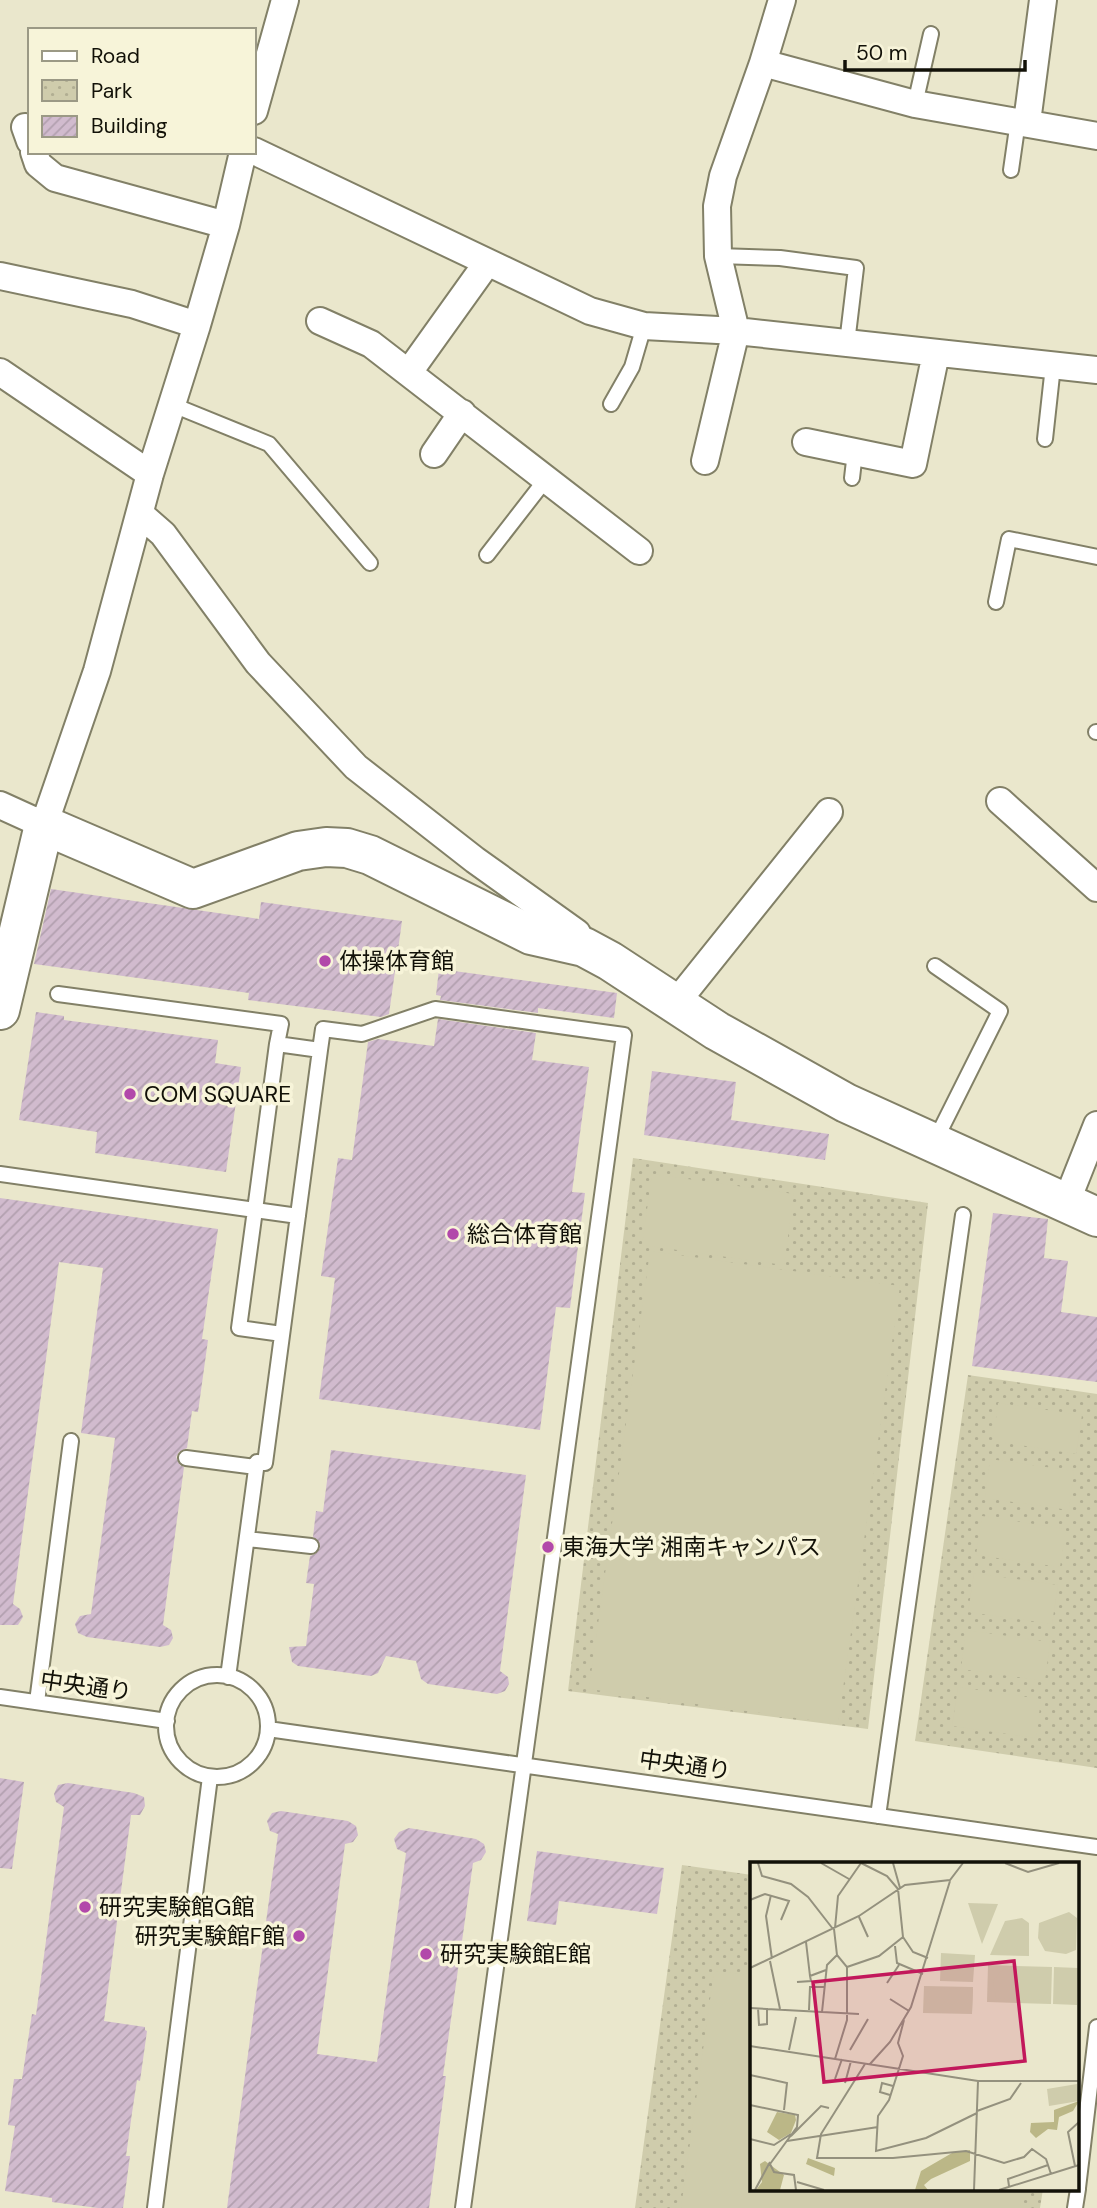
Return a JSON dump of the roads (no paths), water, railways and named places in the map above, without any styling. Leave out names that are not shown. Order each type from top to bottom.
[{"type":"street","points":[[256,104],[285,0]]},
{"type":"street","points":[[705,461],[736,331],[718,256],[717,206],[723,176],[782,0]]},
{"type":"street","points":[[1022,121],[1043,0]]},
{"type":"street","points":[[763,63],[915,104],[1097,136]]},
{"type":"street","points":[[256,152],[590,311],[644,326],[736,331],[1097,370]]},
{"type":"street","points":[[35,154],[38,164],[55,178],[226,225]]},
{"type":"street","points":[[0,1010],[44,825],[97,671],[150,474],[198,325],[243,154]]},
{"type":"street","points":[[409,372],[487,263]]},
{"type":"street","points":[[0,276],[132,304],[198,325]]},
{"type":"street","points":[[320,321],[371,344],[639,551]]},
{"type":"street","points":[[806,442],[913,464],[936,353]]},
{"type":"street","points":[[0,372],[150,474]]},
{"type":"street","points":[[434,454],[462,413]]},
{"type":"street","points":[[140,514],[163,534],[258,663],[356,767],[475,860],[577,933],[584,947]]},
{"type":"street","points":[[1000,801],[1097,888]]},
{"type":"street","points":[[0,805],[193,888],[298,851],[326,847],[346,848],[370,855],[531,935],[584,947],[717,1031],[846,1103],[1082,1210],[1097,1125]]},
{"type":"street","points":[[675,1004],[829,812]]},
{"type":"lane","points":[[915,104],[931,34]]},
{"type":"lane","points":[[1012,170],[1022,121]]},
{"type":"lane","points":[[718,256],[780,258],[856,268],[847,343]]},
{"type":"lane","points":[[611,404],[632,367],[644,326]]},
{"type":"lane","points":[[1045,439],[1053,366]]},
{"type":"lane","points":[[173,405],[269,444],[370,563]]},
{"type":"lane","points":[[852,478],[855,452]]},
{"type":"lane","points":[[487,555],[547,478]]},
{"type":"lane","points":[[996,602],[1009,539],[1097,557]]},
{"type":"lane","points":[[934,966],[1000,1011],[934,1143]]},
{"type":"lane","points":[[58,993],[281,1024],[239,1328],[282,1334]]},
{"type":"lane","points":[[228,1677],[256,1467],[257,1462],[265,1463],[323,1029],[362,1034],[435,1009],[624,1035],[463,2208]]},
{"type":"lane","points":[[277,1044],[320,1050]]},
{"type":"lane","points":[[0,1174],[298,1216]]},
{"type":"lane","points":[[878,1815],[963,1215]]},
{"type":"lane","points":[[37,1702],[71,1441]]},
{"type":"lane","points":[[186,1458],[256,1467]]},
{"type":"lane","points":[[247,1539],[311,1546]]},
{"type":"lane","points":[[207,1676],[228,1677],[240,1680],[254,1691],[264,1705],[267,1739],[259,1755],[247,1768],[231,1776],[210,1777],[183,1764],[173,1752],[167,1737],[167,1721],[175,1698],[192,1682],[207,1676]]},
{"type":"lane","name":"中央通り","points":[[0,1697],[167,1721]]},
{"type":"lane","name":"中央通り","points":[[268,1729],[1097,1847]]},
{"type":"lane","points":[[155,2208],[210,1777]]},
{"type":"lane","points":[[1080,2172],[1097,2027]]},
{"type":"lane","points":[[1075,2208],[1078,2190]]},
{"type":"place","name":"体操体育館","points":[[325,961]]},
{"type":"place","name":"COM SQUARE","points":[[130,1094]]},
{"type":"place","name":"総合体育館","points":[[453,1234]]},
{"type":"place","name":"東海大学 湘南キャンパス","points":[[548,1547]]},
{"type":"place","name":"研究実験館G館","points":[[85,1907]]},
{"type":"place","name":"研究実験館F館","points":[[299,1936]]},
{"type":"place","name":"研究実験館E館","points":[[426,1954]]}]
